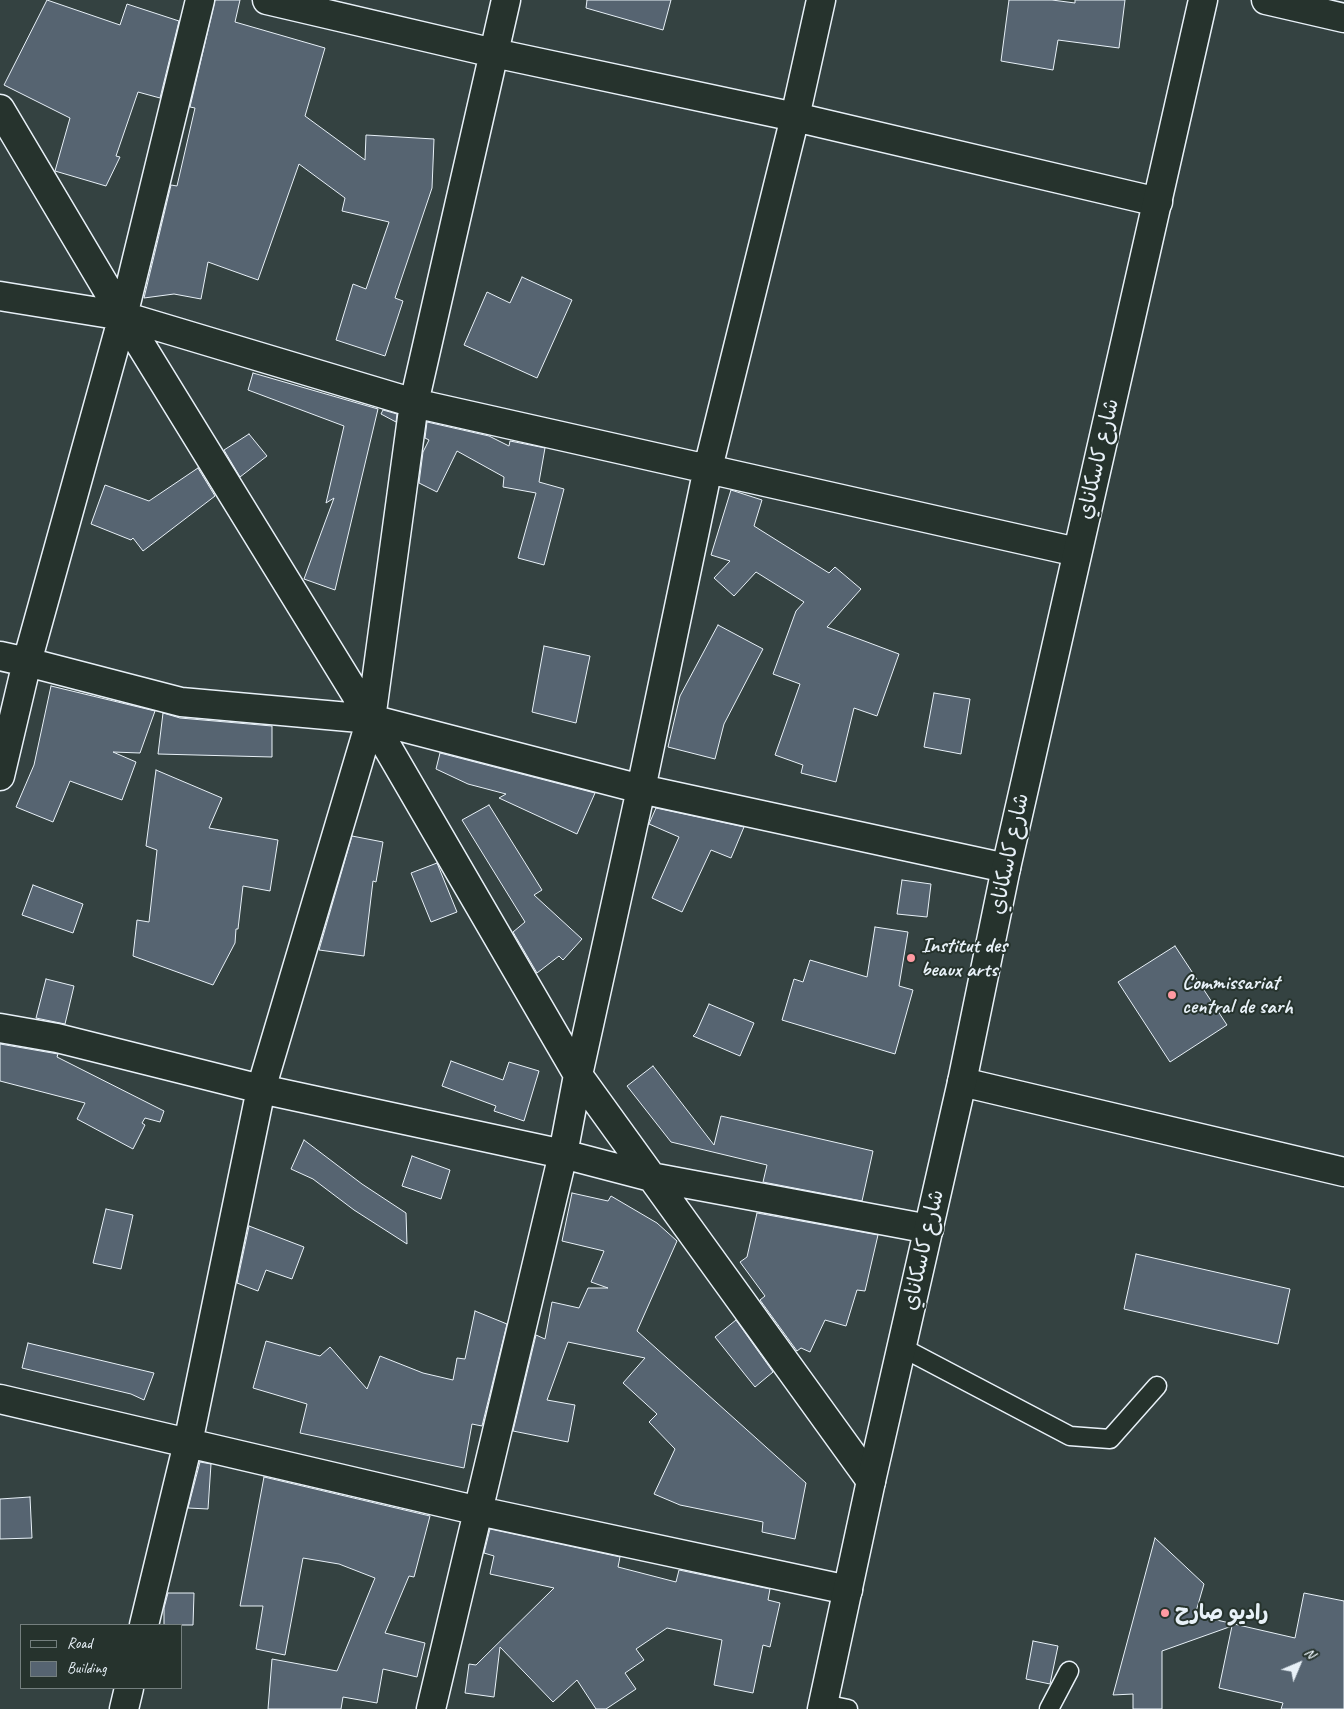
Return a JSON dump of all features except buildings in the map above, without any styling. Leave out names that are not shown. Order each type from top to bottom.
[{"type":"street","points":[[0,776],[27,662],[123,316],[200,0]]},
{"type":"street","points":[[268,0],[494,53],[796,117],[1158,202]]},
{"type":"street","points":[[144,1624],[188,1443],[262,1090],[372,719],[414,402],[506,0]]},
{"type":"street","points":[[431,1709],[563,1154],[578,1075],[708,468],[796,117],[821,0]]},
{"type":"street","name":"شارع كاسكاناي","points":[[831,1707],[848,1590],[871,1481],[962,1082],[1006,868],[1203,0]]},
{"type":"street","points":[[1266,0],[1344,18]]},
{"type":"street","points":[[0,109],[123,316],[372,719],[578,1075],[871,1481]]},
{"type":"street","points":[[0,296],[123,316],[414,402],[1077,552]]},
{"type":"street","points":[[0,656],[181,702],[372,719],[641,788],[1006,868]]},
{"type":"street","points":[[0,1028],[57,1038],[262,1090],[563,1154],[651,1177],[929,1228]]},
{"type":"street","points":[[962,1082],[1344,1172]]},
{"type":"street","points":[[0,1400],[479,1511],[848,1590]]},
{"type":"street","points":[[124,1709],[129,1689]]},
{"type":"lane","points":[[901,1347],[1070,1436],[1110,1439],[1158,1386]]},
{"type":"lane","points":[[1049,1709],[1069,1671]]},
{"type":"place","name":"Institut des beaux arts","points":[[911,958]]},
{"type":"place","name":"Commissariat central de sarh","points":[[1172,995]]},
{"type":"place","name":"راديو صارح","points":[[1165,1613]]}]
